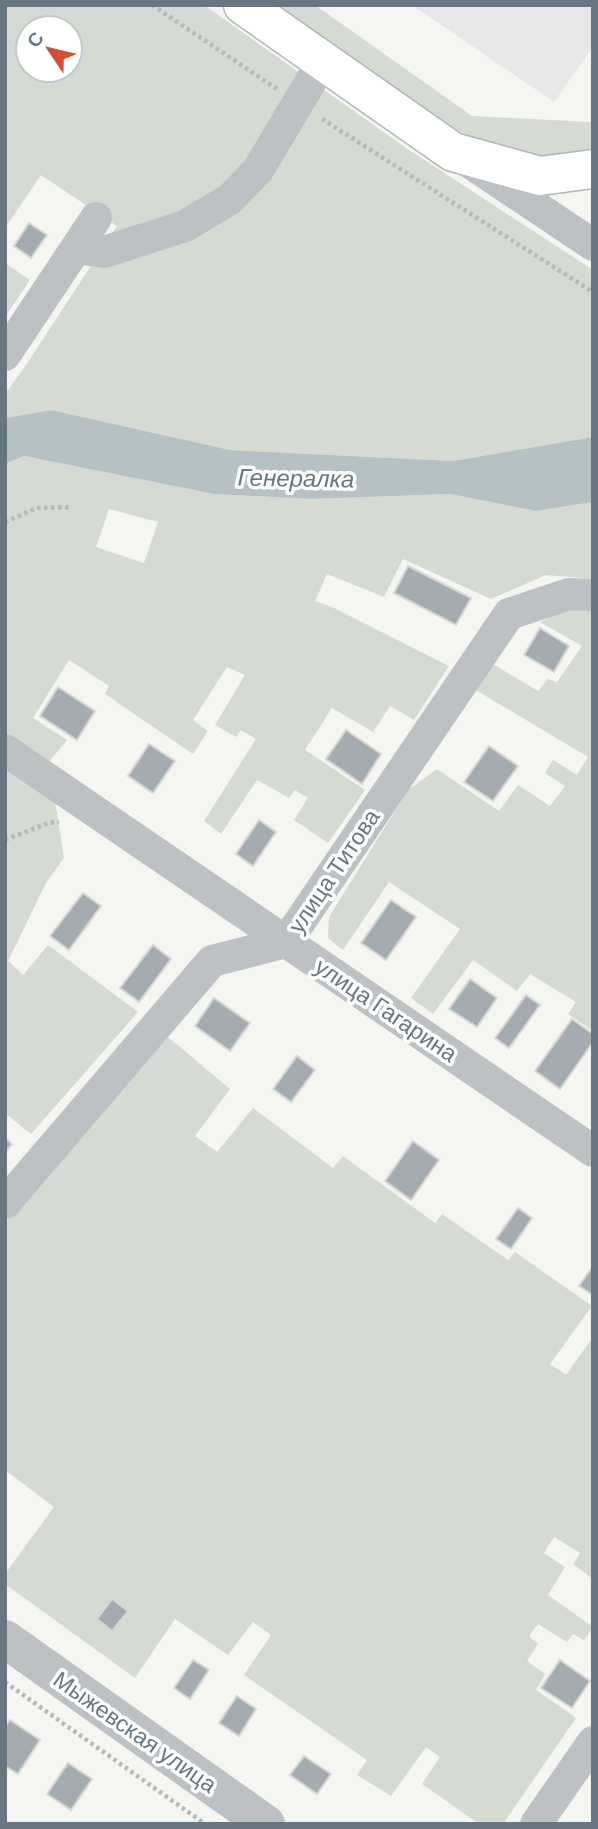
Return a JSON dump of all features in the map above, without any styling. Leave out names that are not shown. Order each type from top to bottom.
[{"type":"main road","points":[[243,5],[453,152],[540,176],[593,169]]},
{"type":"street","points":[[76,248],[104,252],[185,226],[230,199],[258,170],[323,61]]},
{"type":"street","points":[[453,152],[593,245]]},
{"type":"street","points":[[5,355],[96,218]]},
{"type":"street","name":"улица Титова","points":[[5,1203],[212,961],[286,942],[509,614],[569,594],[593,595]]},
{"type":"street","name":"улица Гагарина","points":[[5,750],[593,1151]]},
{"type":"street","name":"Мыжевская улица","points":[[5,1639],[266,1824]]},
{"type":"street","points":[[536,1824],[593,1742]]},
{"type":"path","points":[[152,5],[297,103],[593,292]]},
{"type":"path","points":[[5,522],[37,508],[72,507]]},
{"type":"path","points":[[5,840],[47,823],[105,818]]},
{"type":"path","points":[[5,1682],[205,1824]]},
{"type":"shaded area","points":[[5,5],[204,5],[406,148],[593,270],[593,437],[453,461],[230,450],[51,410],[5,418],[5,394],[117,226],[41,175],[5,228]]},
{"type":"shaded area","points":[[273,5],[315,5],[472,116],[593,121],[593,147],[581,152],[533,158],[485,145],[428,114]]},
{"type":"shaded area","points":[[412,5],[593,5],[593,47],[554,102]]},
{"type":"shaded area","points":[[5,263],[30,280],[5,317]]},
{"type":"shaded area","points":[[24,456],[214,494],[312,499],[450,494],[536,511],[593,502],[593,579],[546,575],[491,599],[403,559],[384,597],[327,574],[315,601],[449,666],[414,720],[390,706],[373,732],[332,708],[305,750],[365,790],[328,843],[294,820],[308,798],[295,790],[289,798],[257,780],[221,834],[204,821],[256,739],[241,730],[236,737],[215,725],[245,675],[227,667],[193,720],[208,731],[193,754],[105,694],[109,686],[69,660],[33,718],[67,740],[49,762],[64,858],[46,883],[8,961],[23,975],[48,945],[138,1012],[31,1134],[5,1113],[5,464]],"holes":[[[109,509],[158,522],[144,563],[96,547]]]},
{"type":"shaded area","points":[[571,607],[593,610],[593,1031],[568,1014],[576,1002],[530,974],[517,991],[473,960],[433,1014],[411,998],[460,929],[389,882],[343,950],[328,938],[329,917],[408,790],[437,769],[499,811],[518,785],[550,806],[565,786],[545,773],[553,760],[577,775],[588,757],[474,689],[493,664],[538,691],[548,679],[557,682],[582,646],[540,622]]},
{"type":"shaded area","points":[[168,1037],[230,1089],[195,1136],[217,1152],[253,1108],[333,1168],[343,1156],[435,1223],[442,1214],[508,1260],[515,1252],[592,1306],[550,1364],[566,1375],[593,1337],[593,1579],[573,1564],[580,1553],[554,1537],[544,1553],[565,1567],[548,1595],[593,1627],[584,1640],[573,1634],[567,1642],[538,1624],[529,1636],[538,1644],[527,1661],[545,1674],[536,1690],[576,1718],[503,1824],[479,1824],[422,1784],[440,1757],[426,1747],[391,1796],[357,1775],[367,1760],[244,1675],[271,1635],[253,1622],[228,1655],[175,1619],[135,1678],[5,1584],[5,1574],[54,1507],[5,1470],[5,1223]]},
{"type":"water","name":"Генералка","points":[[51,410],[230,450],[453,461],[593,437],[593,502],[536,511],[450,494],[312,499],[214,494],[24,456],[5,464],[5,418]]},
{"type":"building","points":[[29,223],[47,235],[31,258],[14,246]]},
{"type":"building","points":[[408,566],[471,598],[456,625],[394,593]]},
{"type":"building","points":[[540,628],[569,646],[554,672],[524,655]]},
{"type":"building","points":[[58,687],[95,711],[77,740],[40,716]]},
{"type":"building","points":[[346,730],[381,754],[362,784],[326,759]]},
{"type":"building","points":[[149,744],[175,761],[153,793],[128,776]]},
{"type":"building","points":[[489,746],[518,766],[493,801],[464,782]]},
{"type":"building","points":[[259,820],[276,832],[253,866],[236,854]]},
{"type":"building","points":[[83,893],[101,906],[69,950],[50,936]]},
{"type":"building","points":[[391,900],[416,917],[386,960],[361,943]]},
{"type":"building","points":[[153,945],[171,959],[139,1002],[120,988]]},
{"type":"building","points":[[470,979],[497,998],[477,1027],[449,1009]]},
{"type":"building","points":[[526,995],[540,1005],[509,1048],[495,1038]]},
{"type":"building","points":[[214,998],[250,1023],[230,1051],[195,1026]]},
{"type":"building","points":[[572,1019],[593,1034],[593,1042],[560,1089],[535,1071]]},
{"type":"building","points":[[297,1056],[315,1070],[291,1102],[273,1089]]},
{"type":"building","points":[[5,1138],[12,1144],[5,1152]]},
{"type":"building","points":[[413,1141],[439,1160],[411,1200],[385,1181]]},
{"type":"building","points":[[518,1208],[532,1218],[511,1249],[496,1239]]},
{"type":"building","points":[[593,1266],[593,1295],[579,1286]]},
{"type":"building","points":[[112,1599],[128,1611],[112,1631],[97,1619]]},
{"type":"building","points":[[193,1660],[209,1670],[190,1699],[174,1688]]},
{"type":"building","points":[[560,1660],[590,1681],[572,1708],[541,1688]]},
{"type":"building","points":[[237,1696],[256,1709],[239,1736],[219,1723]]},
{"type":"building","points":[[10,1720],[40,1740],[18,1774],[5,1766],[5,1727]]},
{"type":"building","points":[[304,1756],[331,1774],[317,1794],[290,1775]]},
{"type":"building","points":[[68,1763],[92,1779],[71,1810],[47,1794]]}]
